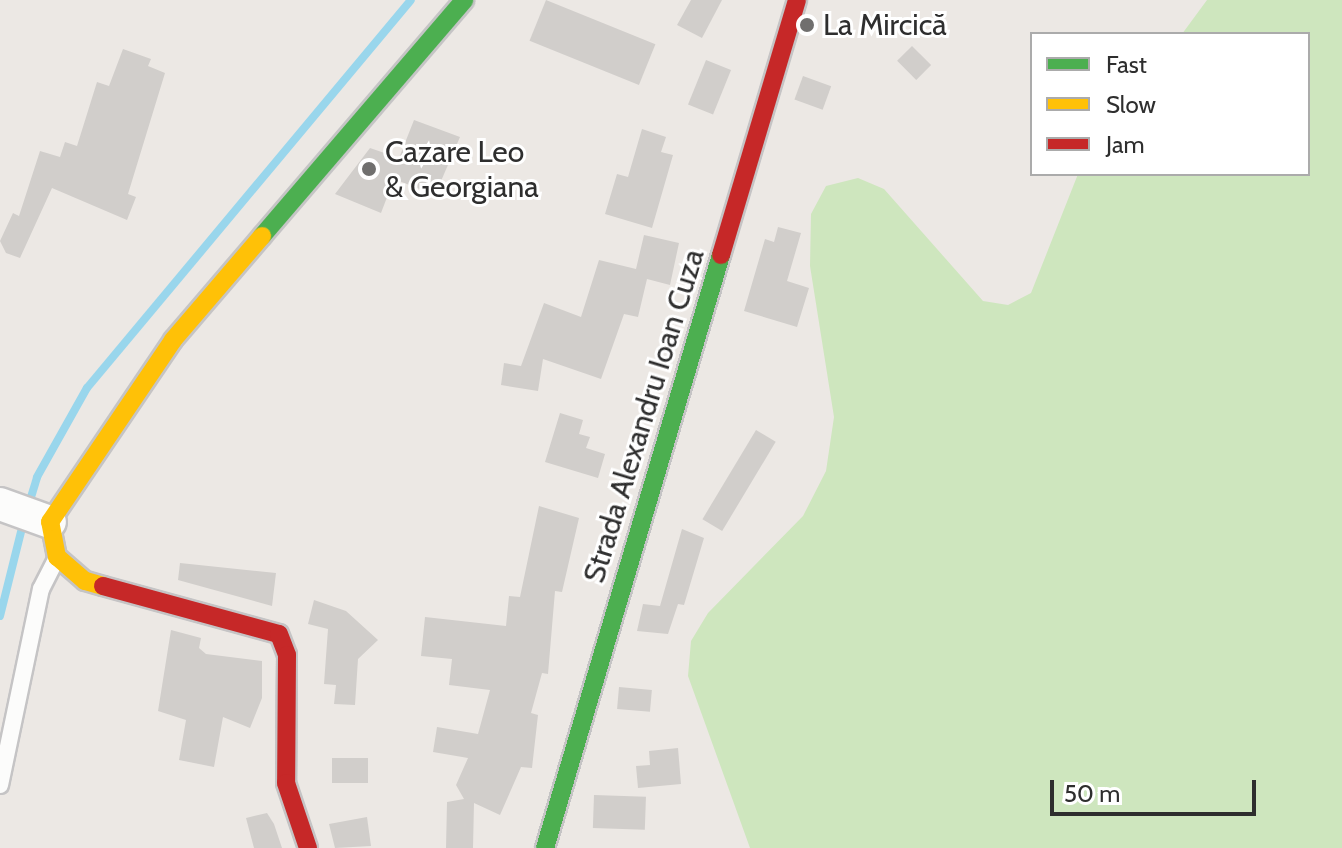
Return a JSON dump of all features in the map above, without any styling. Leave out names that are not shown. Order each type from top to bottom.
[{"type":"street","points":[[308,848],[286,783],[289,689],[279,634],[85,581],[57,557],[50,522],[173,340],[464,0]]},
{"type":"street","name":"Strada Alexandru Ioan Cuza","points":[[545,848],[797,0]]},
{"type":"street","points":[[0,504],[50,522]]},
{"type":"lane","points":[[0,785],[41,589],[57,557]]},
{"type":"green space","points":[[1207,0],[1342,0],[1342,848],[750,848],[688,676],[691,641],[708,613],[803,516],[826,471],[834,417],[810,266],[811,214],[826,186],[858,178],[884,189],[983,301],[1008,305],[1031,293],[1077,176],[1310,176],[1310,32],[1183,32]]},
{"type":"building","points":[[546,0],[655,44],[639,85],[530,41]]},
{"type":"building","points":[[691,0],[722,0],[702,38],[677,25]]},
{"type":"building","points":[[912,46],[931,65],[916,80],[897,61]]},
{"type":"building","points":[[123,49],[151,59],[148,66],[165,73],[128,194],[136,197],[127,220],[52,188],[20,258],[6,253],[0,241],[13,213],[19,216],[40,151],[60,157],[65,142],[77,146],[97,82],[109,86]]},
{"type":"building","points":[[706,60],[731,70],[713,115],[688,105]]},
{"type":"building","points":[[803,76],[831,86],[823,110],[794,99]]},
{"type":"building","points":[[414,120],[460,137],[435,195],[394,179],[381,213],[335,194],[370,148],[399,158]]},
{"type":"building","points":[[642,129],[666,137],[661,152],[673,155],[652,228],[605,214],[617,174],[628,177]]},
{"type":"building","points":[[778,227],[801,233],[787,281],[809,288],[797,327],[744,311],[765,239],[774,242]]},
{"type":"building","points":[[644,235],[679,243],[670,285],[647,279],[638,317],[624,314],[601,379],[543,359],[538,391],[501,385],[504,363],[521,366],[544,303],[581,317],[599,260],[636,269]]},
{"type":"building","points":[[560,413],[583,420],[579,434],[590,437],[586,448],[605,454],[598,478],[545,462]]},
{"type":"building","points":[[756,430],[776,442],[722,531],[702,519]]},
{"type":"building","points":[[539,506],[579,518],[562,592],[555,591],[548,674],[542,673],[531,713],[538,715],[532,768],[521,767],[500,815],[474,803],[473,848],[446,848],[447,802],[464,799],[456,785],[468,758],[433,752],[437,727],[478,734],[490,690],[449,685],[452,659],[421,656],[425,617],[506,626],[509,596],[520,597]]},
{"type":"building","points":[[682,529],[704,538],[684,605],[678,604],[668,634],[637,631],[643,604],[660,606]]},
{"type":"building","points":[[180,563],[276,573],[272,606],[178,580]]},
{"type":"building","points":[[314,600],[346,611],[378,640],[358,659],[355,705],[334,704],[336,685],[324,684],[328,629],[308,624]]},
{"type":"building","points":[[171,630],[201,638],[199,648],[206,654],[262,661],[262,698],[250,728],[223,717],[214,767],[179,760],[186,720],[158,711]]},
{"type":"building","points":[[619,687],[652,690],[650,712],[617,709]]},
{"type":"building","points":[[678,748],[681,784],[638,788],[636,766],[650,765],[649,751]]},
{"type":"building","points":[[332,758],[368,758],[368,783],[332,783]]},
{"type":"building","points":[[594,795],[646,797],[645,830],[593,828]]},
{"type":"building","points":[[267,813],[282,848],[254,848],[246,818]]},
{"type":"building","points":[[367,817],[371,846],[335,848],[329,824]]},
{"type":"waterway","points":[[28,507],[37,477],[87,388],[411,0]]},
{"type":"waterway","points":[[0,616],[24,520]]},
{"type":"traffic: fast","points":[[262,236],[464,0]]},
{"type":"traffic: fast","points":[[545,848],[721,255]]},
{"type":"traffic: slow","points":[[103,586],[85,581],[57,557],[50,522],[173,340],[262,236]]},
{"type":"traffic: jam","points":[[721,255],[797,0]]},
{"type":"traffic: jam","points":[[103,586],[279,634],[287,655],[286,783],[308,848]]},
{"type":"place","name":"La Mircică","points":[[807,25]]},
{"type":"place","name":"Cazare Leo & Georgiana","points":[[369,169]]}]
